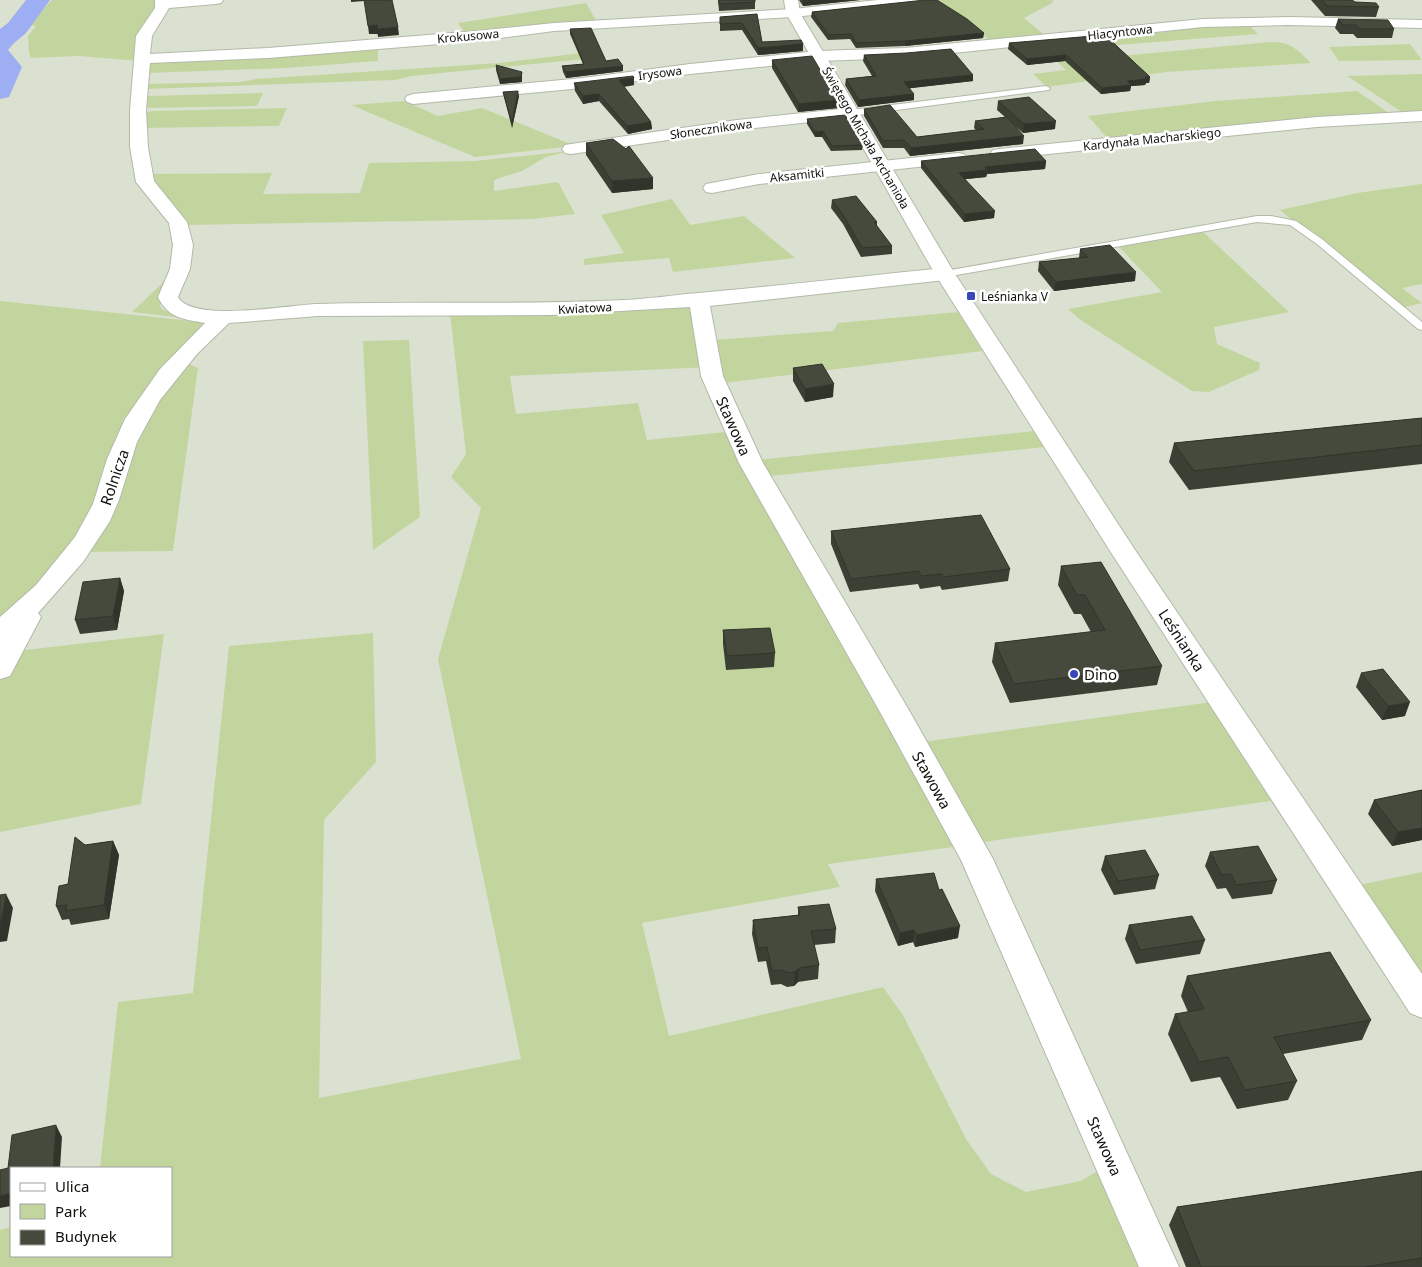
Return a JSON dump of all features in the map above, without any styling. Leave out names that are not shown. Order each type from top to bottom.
[{"type":"street","points":[[142,59],[144,36],[162,8],[162,2],[216,0]]},
{"type":"street","name":"Krokusowa","points":[[142,59],[268,53],[792,6],[920,0]]},
{"type":"street","name":"Świętego Michała Archanioła","points":[[792,6],[818,56],[946,274]]},
{"type":"street","name":"Hiacyntowa","points":[[818,56],[905,53],[1203,23],[1289,21],[1422,24]]},
{"type":"street","name":"Irysowa","points":[[413,99],[583,83],[690,69],[818,56]]},
{"type":"street","name":"Kwiatowa","points":[[142,59],[138,110],[139,148],[145,182],[178,222],[183,245],[180,269],[168,297],[176,309],[194,314],[223,318],[299,310],[544,310],[630,306],[946,274]]},
{"type":"street","name":"Słonecznikowa","points":[[570,149],[737,124],[851,113]]},
{"type":"street","name":"Kardynała Macharskiego","points":[[883,166],[1307,123],[1422,116]]},
{"type":"street","name":"Aksamitki","points":[[712,188],[759,179],[883,166]]},
{"type":"street","name":"Leśnianka","points":[[946,274],[1125,554],[1422,1004]]},
{"type":"street","name":"Stawowa","points":[[699,299],[712,376],[751,463],[895,712],[976,859],[1159,1267]]},
{"type":"street","name":"Rolnicza","points":[[0,632],[35,603],[85,541],[97,522],[129,434],[145,406],[198,340],[223,318]]},
{"type":"street","points":[[0,669],[7,652],[35,603]]},
{"type":"lane","points":[[851,113],[1046,88]]},
{"type":"lane","points":[[946,274],[1233,223],[1272,219],[1293,223],[1320,242],[1422,327]]},
{"type":"green space","points":[[52,0],[159,0],[139,61],[79,56],[31,58],[28,36],[36,26],[28,25]]},
{"type":"green space","points":[[936,0],[1051,0],[1054,2],[1024,18],[1048,38],[994,43]]},
{"type":"green space","points":[[586,3],[597,22],[467,36],[458,23]]},
{"type":"green space","points":[[1247,23],[1258,34],[1117,45],[1105,35]]},
{"type":"green space","points":[[1270,42],[1289,45],[1311,63],[1166,72],[1125,78],[1122,76],[1047,87],[1033,74],[1066,70],[1057,62]]},
{"type":"green space","points":[[1410,44],[1422,60],[1339,61],[1329,47]]},
{"type":"green space","points":[[378,45],[378,61],[286,68],[147,73],[148,64],[152,62]]},
{"type":"green space","points":[[597,51],[605,57],[412,76],[395,80],[146,89],[146,84],[241,82],[256,79],[499,63]]},
{"type":"green space","points":[[1422,74],[1422,112],[1402,112],[1347,76]]},
{"type":"green space","points":[[1357,91],[1389,113],[1109,140],[1088,116],[1216,101]]},
{"type":"green space","points":[[263,93],[257,106],[144,108],[145,96]]},
{"type":"green space","points":[[405,101],[438,116],[482,108],[575,146],[475,157],[351,105]]},
{"type":"green space","points":[[287,108],[279,126],[143,128],[143,113],[152,111]]},
{"type":"green space","points":[[570,151],[546,157],[522,171],[494,180],[494,191],[558,182],[575,214],[532,219],[186,225],[162,197],[150,174],[272,173],[263,194],[360,193],[369,163],[475,161]]},
{"type":"green space","points":[[1422,184],[1422,284],[1402,288],[1422,303],[1406,307],[1402,311],[1280,210],[1357,193]]},
{"type":"green space","points":[[672,199],[690,225],[744,216],[795,258],[673,272],[669,258],[584,265],[584,259],[624,253],[601,215]]},
{"type":"green space","points":[[1203,232],[1289,312],[1214,327],[1217,344],[1260,363],[1259,370],[1209,392],[1192,391],[1079,319],[1068,309],[1162,292],[1119,247]]},
{"type":"green space","points":[[175,271],[161,298],[160,307],[163,310],[192,319],[132,312]]},
{"type":"green space","points":[[699,299],[711,367],[510,376],[516,414],[638,403],[647,440],[736,431],[968,845],[828,864],[840,887],[642,923],[669,1036],[883,987],[903,1015],[966,1139],[991,1174],[1026,1192],[1081,1181],[1112,1162],[1156,1267],[0,1267],[0,1230],[10,1227],[10,1257],[172,1257],[172,1167],[100,1167],[118,1002],[193,993],[229,646],[373,633],[376,762],[324,820],[319,1098],[521,1059],[438,659],[481,508],[451,477],[466,454],[450,313]]},
{"type":"green space","points":[[0,301],[202,322],[223,318],[182,361],[198,368],[173,551],[76,552],[8,652],[164,634],[141,804],[0,832]]},
{"type":"green space","points":[[958,312],[982,351],[724,383],[713,340],[833,331],[838,323]]},
{"type":"green space","points":[[409,340],[420,517],[373,550],[363,341]]},
{"type":"green space","points":[[1034,431],[1045,447],[770,476],[757,460]]},
{"type":"green space","points":[[1212,702],[1277,800],[977,843],[922,742]]},
{"type":"green space","points":[[1422,872],[1422,1003],[1345,888]]},
{"type":"building","points":[[364,0],[392,0],[398,27],[377,29],[377,25],[368,26]]},
{"type":"building","points":[[719,0],[755,0],[755,2],[719,4]]},
{"type":"building","points":[[937,0],[967,19],[984,33],[905,41],[856,43],[851,34],[829,35],[812,12]]},
{"type":"building","points":[[1322,0],[1352,0],[1355,2],[1376,3],[1379,7],[1327,6]]},
{"type":"building","points":[[757,14],[762,42],[801,40],[803,44],[758,48],[742,23],[720,24],[720,17]]},
{"type":"building","points":[[1338,19],[1388,20],[1394,29],[1360,29],[1356,25],[1343,25]]},
{"type":"building","points":[[591,28],[606,61],[618,59],[623,66],[566,72],[562,66],[584,64],[570,29]]},
{"type":"building","points":[[1105,35],[1150,77],[1127,81],[1132,85],[1102,88],[1066,55],[1027,59],[1009,43]]},
{"type":"building","points":[[951,49],[973,75],[904,82],[914,94],[859,100],[846,79],[876,76],[864,55]]},
{"type":"building","points":[[812,56],[838,100],[799,104],[772,60]]},
{"type":"building","points":[[496,65],[522,72],[521,77],[500,79]]},
{"type":"building","points":[[633,76],[634,78],[619,80],[651,122],[627,126],[599,94],[583,96],[574,83]]},
{"type":"building","points":[[518,91],[512,123],[503,92]]},
{"type":"building","points":[[1029,97],[1056,121],[1024,124],[998,101]]},
{"type":"building","points":[[890,105],[917,137],[984,129],[975,121],[1007,117],[1024,136],[911,148],[904,140],[883,141],[864,109]]},
{"type":"building","points":[[845,115],[863,145],[832,146],[823,131],[815,132],[807,119]]},
{"type":"building","points":[[613,139],[626,149],[629,146],[653,178],[612,181],[586,143]]},
{"type":"building","points":[[1035,149],[1046,161],[985,167],[987,170],[959,173],[995,211],[965,214],[921,161]]},
{"type":"building","points":[[856,196],[877,222],[874,222],[892,246],[862,248],[844,216],[832,200]]},
{"type":"building","points":[[1110,245],[1136,272],[1056,282],[1039,262],[1088,257],[1080,249]]},
{"type":"building","points":[[822,364],[834,384],[805,389],[793,368]]},
{"type":"building","points":[[1422,418],[1422,445],[1194,471],[1174,443]]},
{"type":"building","points":[[981,515],[1010,569],[943,577],[942,574],[921,576],[919,571],[851,579],[831,531]]},
{"type":"building","points":[[1101,562],[1162,666],[1014,684],[995,643],[1105,630],[1085,595],[1077,595],[1061,566]]},
{"type":"building","points":[[120,578],[113,616],[75,620],[83,582]]},
{"type":"building","points":[[770,628],[775,653],[727,656],[723,630]]},
{"type":"building","points":[[1383,669],[1410,702],[1388,706],[1361,673]]},
{"type":"building","points":[[1422,790],[1422,828],[1398,832],[1374,800]]},
{"type":"building","points":[[75,837],[85,845],[113,841],[104,905],[65,911],[67,905],[56,906],[59,886],[68,884]]},
{"type":"building","points":[[1258,846],[1277,880],[1236,885],[1231,874],[1222,875],[1210,852]]},
{"type":"building","points":[[1145,850],[1159,875],[1118,881],[1105,856]]},
{"type":"building","points":[[934,873],[939,890],[942,889],[960,926],[917,935],[914,930],[900,933],[876,879]]},
{"type":"building","points":[[6,894],[0,927],[0,895]]},
{"type":"building","points":[[829,904],[836,929],[811,931],[819,965],[799,968],[795,972],[788,973],[782,970],[772,971],[767,947],[758,948],[753,920],[800,915],[798,907]]},
{"type":"building","points":[[1192,916],[1205,940],[1140,950],[1129,925]]},
{"type":"building","points":[[1330,952],[1371,1020],[1274,1037],[1297,1081],[1245,1090],[1228,1057],[1199,1062],[1175,1014],[1204,1009],[1187,976]]},
{"type":"building","points":[[56,1125],[53,1167],[10,1167],[10,1193],[0,1196],[0,1170],[8,1168],[12,1135]]},
{"type":"building","points":[[1422,1171],[1422,1258],[1364,1267],[1201,1267],[1177,1207]]},
{"type":"waterway","name":"Leśnianka","points":[[0,45],[1,41],[17,28],[38,0]]},
{"type":"waterway","name":"Leśnianka","points":[[0,56],[9,67],[0,91]]},
{"type":"place","name":"Leśnianka V","points":[[971,296]]},
{"type":"place","name":"Dino","points":[[1074,674]]}]
